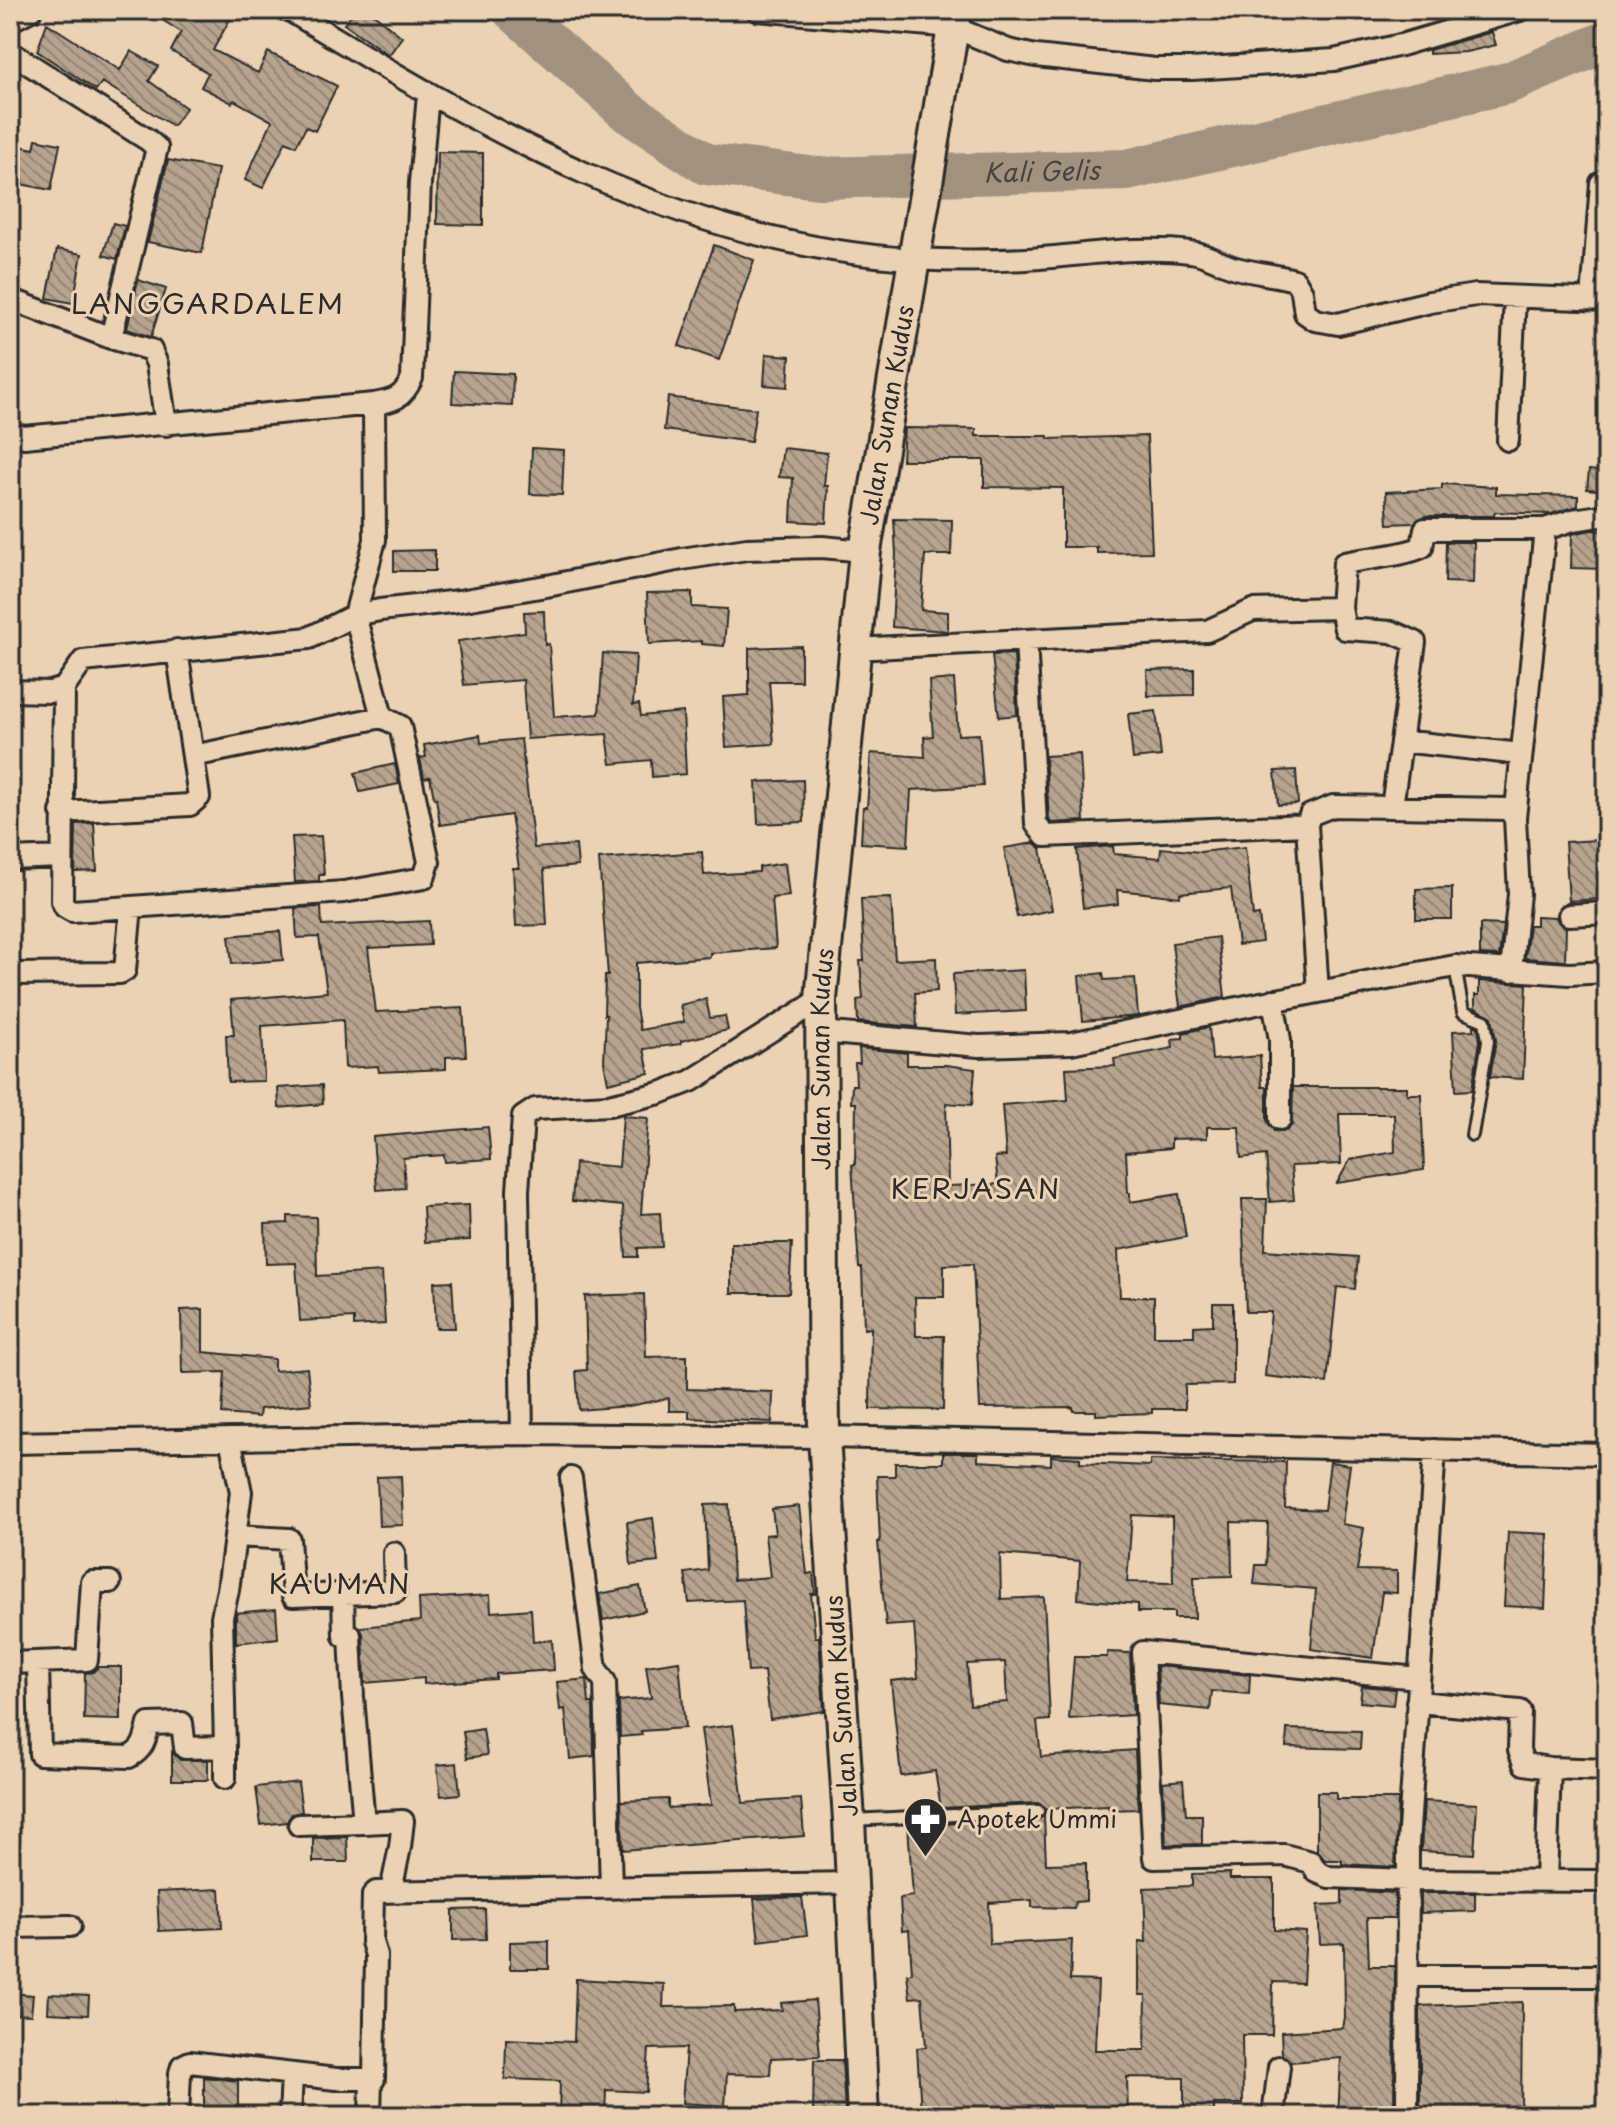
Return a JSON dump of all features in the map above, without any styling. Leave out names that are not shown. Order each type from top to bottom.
[{"type":"main road","name":"Jalan Sunan Kudus","points":[[863,2116],[849,1820],[824,1437],[821,999],[865,551],[953,24]]},
{"type":"street","points":[[10,21],[31,10]]},
{"type":"street","points":[[289,10],[428,95],[514,141],[659,205],[709,221],[831,250],[1027,259],[1141,249],[1194,252],[1236,268],[1295,280],[1302,292],[1305,313],[1315,320],[1338,324],[1430,302],[1476,295],[1599,300],[1601,183]]},
{"type":"street","points":[[757,10],[953,24],[1008,50],[1155,69],[1334,60],[1401,45],[1520,10]]},
{"type":"street","points":[[10,52],[157,148],[111,338]]},
{"type":"street","points":[[10,433],[24,437],[374,404],[394,401],[405,393],[412,378],[420,183],[428,95]]},
{"type":"street","points":[[1508,440],[1515,297]]},
{"type":"street","points":[[10,299],[151,350],[157,364],[166,425]]},
{"type":"street","points":[[374,404],[375,540],[355,615],[382,717],[400,726],[429,862],[424,878],[344,892],[72,911],[65,907],[62,901],[61,812],[64,688],[83,661],[309,638],[355,615],[552,585],[747,549],[822,547],[865,551]]},
{"type":"street","points":[[1392,807],[1415,642],[1392,632],[1345,629],[1341,608],[1344,563],[1413,552],[1422,547],[1425,529],[1545,529],[1573,520],[1607,515]]},
{"type":"street","points":[[1511,971],[1519,894],[1515,818],[1545,529]]},
{"type":"street","points":[[855,649],[1207,631],[1253,610],[1341,608]]},
{"type":"street","points":[[1026,640],[1036,824],[1045,836],[1307,825]]},
{"type":"street","points":[[61,812],[190,805],[199,797],[177,650]]},
{"type":"street","points":[[10,691],[50,692],[64,688]]},
{"type":"street","points":[[193,756],[382,717]]},
{"type":"street","points":[[1401,741],[1521,754]]},
{"type":"street","points":[[1318,992],[1307,825],[1310,815],[1333,806],[1508,809],[1515,818]]},
{"type":"street","points":[[10,859],[62,857]]},
{"type":"street","points":[[10,974],[120,973],[125,970],[131,907]]},
{"type":"street","points":[[1569,915],[1607,913]]},
{"type":"street","points":[[820,1032],[979,1046],[1071,1043],[1273,1000],[1455,966],[1511,971],[1607,972]]},
{"type":"street","points":[[522,1434],[518,1191],[523,1117],[535,1109],[609,1105],[660,1093],[691,1081],[821,999]]},
{"type":"street","points":[[1273,1000],[1280,1040],[1280,1119]]},
{"type":"street","points":[[10,1443],[522,1434],[824,1437],[1607,1454]]},
{"type":"street","points":[[225,1778],[222,1617],[241,1492],[230,1439]]},
{"type":"street","points":[[1407,2116],[1407,1880],[1435,1450]]},
{"type":"street","points":[[571,1478],[596,1669],[605,1682],[611,1888]]},
{"type":"street","points":[[236,1536],[289,1539],[293,1596],[395,1592],[394,1553]]},
{"type":"street","points":[[10,1663],[87,1660],[92,1582],[110,1582]]},
{"type":"street","points":[[343,1594],[344,1636],[350,1635],[364,1823]]},
{"type":"street","points":[[1418,1678],[1143,1652],[1154,1858],[1284,1855],[1311,1862],[1317,1872],[1329,1877],[1607,1881]]},
{"type":"street","points":[[38,1662],[40,1754],[129,1757],[144,1744],[149,1724],[182,1723],[185,1748],[225,1747]]},
{"type":"street","points":[[1417,1702],[1520,1711],[1519,1750],[1524,1764],[1607,1770]]},
{"type":"street","points":[[1546,1880],[1550,1768]]},
{"type":"street","points":[[299,1825],[403,1821],[391,1891]]},
{"type":"street","points":[[178,2116],[180,2073],[186,2063],[292,2075],[375,2078],[376,1955],[372,1942],[373,1895],[376,1892],[851,1883]]},
{"type":"street","points":[[10,1927],[70,1926]]},
{"type":"street","points":[[1408,1976],[1607,1976]]},
{"type":"street","points":[[1273,2116],[1279,2067]]},
{"type":"street","points":[[290,2116],[292,2075]]},
{"type":"street","points":[[370,2116],[371,2079]]},
{"type":"lane","points":[[1455,966],[1463,1012],[1485,1021],[1487,1028],[1488,1041],[1472,1135]]},
{"type":"lane","points":[[849,1820],[1038,1811]]},
{"type":"building","points":[[147,10],[235,10],[213,50],[258,73],[268,52],[337,86],[315,131],[306,127],[296,146],[286,141],[263,188],[245,180],[272,121],[234,100],[232,103],[201,87],[208,73],[171,51],[181,32]]},
{"type":"building","points":[[355,10],[369,10],[402,37],[389,55],[344,24]]},
{"type":"building","points":[[47,23],[120,70],[131,51],[158,66],[149,81],[186,108],[173,126],[102,82],[96,90],[37,51]]},
{"type":"building","points":[[1492,32],[1496,45],[1466,52],[1429,54],[1429,50]]},
{"type":"building","points":[[36,139],[60,144],[51,190],[10,182],[10,144],[34,149]]},
{"type":"building","points":[[438,152],[483,153],[483,225],[437,224]]},
{"type":"building","points":[[168,160],[218,169],[202,253],[148,242]]},
{"type":"building","points":[[113,223],[125,226],[117,259],[103,255]]},
{"type":"building","points":[[714,245],[754,260],[719,360],[679,346]]},
{"type":"building","points":[[57,249],[82,254],[73,303],[47,298]]},
{"type":"building","points":[[138,280],[166,289],[151,337],[127,329]]},
{"type":"building","points":[[766,354],[790,356],[788,387],[764,385]]},
{"type":"building","points":[[454,371],[513,374],[512,406],[452,403]]},
{"type":"building","points":[[668,397],[756,409],[751,442],[664,430]]},
{"type":"building","points":[[904,428],[976,429],[976,436],[1048,436],[1048,439],[1147,436],[1152,552],[1097,553],[1097,547],[1063,547],[1063,488],[984,487],[984,460],[902,460]]},
{"type":"building","points":[[532,448],[564,450],[562,495],[530,494]]},
{"type":"building","points":[[783,448],[827,453],[824,486],[828,486],[826,523],[791,521],[793,478],[779,477]]},
{"type":"building","points":[[1589,470],[1607,472],[1607,491],[1587,489]]},
{"type":"building","points":[[1442,484],[1496,487],[1496,494],[1578,496],[1578,506],[1551,514],[1495,512],[1494,516],[1425,516],[1414,523],[1388,524],[1386,492],[1442,489]]},
{"type":"building","points":[[894,519],[952,520],[951,555],[925,555],[921,610],[948,612],[948,631],[892,627],[896,554]]},
{"type":"building","points":[[1607,531],[1605,569],[1571,568],[1572,534]]},
{"type":"building","points":[[1446,542],[1474,542],[1473,583],[1445,582]]},
{"type":"building","points":[[435,550],[435,571],[394,571],[394,551]]},
{"type":"building","points":[[692,592],[692,607],[727,609],[724,646],[702,644],[702,641],[649,644],[647,593]]},
{"type":"building","points":[[544,611],[554,717],[599,714],[603,653],[636,655],[633,705],[639,704],[641,716],[683,712],[686,774],[652,777],[651,760],[611,764],[607,734],[527,739],[523,680],[464,685],[458,641],[525,632],[524,612]]},
{"type":"building","points":[[801,646],[801,681],[769,681],[774,744],[726,747],[723,697],[749,695],[749,648]]},
{"type":"building","points":[[1014,654],[1017,715],[999,717],[992,655]]},
{"type":"building","points":[[1194,669],[1194,695],[1148,696],[1147,670]]},
{"type":"building","points":[[954,679],[958,735],[979,734],[983,786],[911,790],[908,846],[861,843],[871,753],[925,757],[924,737],[933,736],[929,681]]},
{"type":"building","points":[[1156,711],[1161,756],[1133,759],[1128,714]]},
{"type":"building","points":[[480,735],[481,743],[521,739],[534,848],[576,845],[578,866],[544,869],[547,925],[516,926],[513,868],[519,868],[511,815],[440,825],[430,777],[424,778],[420,758],[426,757],[424,745]]},
{"type":"building","points":[[1080,754],[1084,821],[1051,823],[1045,756]]},
{"type":"building","points":[[395,764],[399,784],[360,792],[355,773]]},
{"type":"building","points":[[1296,770],[1298,804],[1278,805],[1275,771]]},
{"type":"building","points":[[803,780],[804,822],[758,824],[756,782]]},
{"type":"building","points":[[94,823],[97,871],[75,872],[76,824]]},
{"type":"building","points":[[321,836],[324,875],[319,875],[319,881],[295,882],[292,837]]},
{"type":"building","points":[[1597,840],[1601,899],[1569,901],[1565,842]]},
{"type":"building","points":[[1034,843],[1041,848],[1052,910],[1017,917],[1004,848]]},
{"type":"building","points":[[1113,846],[1114,854],[1160,858],[1161,848],[1200,852],[1245,847],[1253,916],[1259,915],[1262,942],[1238,945],[1231,888],[1180,893],[1180,897],[1117,890],[1118,904],[1083,908],[1077,849]]},
{"type":"building","points":[[702,852],[704,875],[759,872],[759,867],[785,863],[789,896],[772,898],[776,948],[636,963],[636,1008],[640,1030],[684,1022],[680,1005],[706,999],[710,1018],[725,1016],[728,1030],[681,1041],[681,1044],[644,1049],[649,1073],[608,1083],[604,1062],[604,1015],[605,976],[608,976],[599,859]]},
{"type":"building","points":[[1452,888],[1452,919],[1416,919],[1416,889]]},
{"type":"building","points":[[891,898],[895,960],[936,958],[937,991],[915,993],[917,1027],[858,1022],[857,1000],[863,999],[860,961],[864,961],[861,899]]},
{"type":"building","points":[[321,907],[322,926],[429,921],[430,945],[368,948],[376,1012],[463,1008],[466,1056],[446,1057],[446,1069],[379,1072],[378,1066],[345,1068],[343,1020],[262,1026],[264,1081],[228,1082],[226,1035],[234,1035],[231,1000],[327,992],[319,937],[297,938],[295,908]]},
{"type":"building","points":[[1536,916],[1556,917],[1566,927],[1565,961],[1525,958],[1529,925],[1536,925]]},
{"type":"building","points":[[1480,924],[1503,925],[1499,956],[1480,955]]},
{"type":"building","points":[[280,931],[283,960],[232,964],[229,936]]},
{"type":"building","points":[[1218,937],[1225,997],[1180,1007],[1172,943]]},
{"type":"building","points":[[1024,970],[1026,1011],[955,1015],[953,974]]},
{"type":"building","points":[[1103,973],[1104,980],[1135,978],[1138,1016],[1083,1021],[1079,976]]},
{"type":"building","points":[[1479,981],[1527,984],[1523,1079],[1490,1077],[1496,1040],[1492,1017],[1475,1008]]},
{"type":"building","points":[[1474,1025],[1478,1027],[1480,1041],[1472,1090],[1456,1091],[1453,1031],[1474,1030]]},
{"type":"building","points":[[1209,1027],[1212,1060],[1260,1056],[1262,1087],[1267,1087],[1267,1120],[1274,1131],[1286,1131],[1292,1125],[1293,1087],[1407,1087],[1407,1094],[1421,1094],[1424,1170],[1337,1183],[1350,1160],[1395,1152],[1394,1114],[1339,1114],[1341,1164],[1291,1166],[1294,1200],[1270,1202],[1266,1155],[1241,1158],[1239,1127],[1207,1127],[1207,1138],[1171,1139],[1171,1148],[1126,1152],[1130,1202],[1179,1194],[1186,1237],[1118,1250],[1120,1297],[1154,1297],[1154,1336],[1194,1336],[1194,1326],[1213,1325],[1213,1303],[1233,1303],[1233,1384],[1185,1385],[1185,1409],[1152,1409],[1152,1413],[1096,1415],[1096,1411],[1073,1411],[1073,1407],[980,1408],[973,1264],[944,1265],[944,1297],[915,1297],[916,1336],[944,1336],[943,1410],[870,1409],[871,1328],[864,1329],[862,1268],[859,1268],[852,1165],[855,1164],[856,1103],[851,1103],[852,1085],[856,1085],[855,1063],[860,1063],[859,1048],[907,1053],[907,1065],[975,1069],[972,1105],[946,1103],[948,1186],[998,1184],[995,1157],[1006,1156],[1002,1105],[1068,1100],[1066,1068],[1115,1066],[1114,1059],[1173,1048],[1172,1039],[1183,1038],[1183,1033]]},
{"type":"building","points":[[322,1085],[323,1104],[279,1108],[278,1088]]},
{"type":"building","points":[[623,1116],[648,1118],[641,1214],[660,1213],[662,1247],[638,1248],[638,1257],[626,1257],[623,1206],[572,1201],[575,1163],[619,1167]]},
{"type":"building","points":[[488,1127],[491,1159],[445,1162],[444,1155],[403,1158],[405,1188],[377,1190],[373,1137]]},
{"type":"building","points":[[1242,1199],[1267,1199],[1265,1250],[1358,1257],[1355,1289],[1337,1287],[1327,1383],[1265,1376],[1271,1312],[1246,1312]]},
{"type":"building","points":[[469,1205],[470,1240],[425,1242],[423,1207]]},
{"type":"building","points":[[288,1216],[316,1217],[317,1276],[382,1272],[385,1324],[354,1326],[354,1318],[300,1321],[296,1263],[266,1264],[265,1224],[288,1223]]},
{"type":"building","points":[[731,1243],[792,1243],[789,1293],[731,1293]]},
{"type":"building","points":[[452,1281],[455,1328],[436,1328],[434,1282]]},
{"type":"building","points":[[644,1294],[646,1357],[687,1356],[687,1389],[773,1392],[772,1422],[689,1418],[689,1411],[669,1411],[669,1398],[629,1406],[579,1410],[576,1371],[587,1370],[585,1296]]},
{"type":"building","points":[[203,1309],[203,1352],[274,1359],[274,1371],[307,1368],[311,1404],[260,1409],[259,1417],[222,1414],[225,1372],[182,1373],[181,1310]]},
{"type":"building","points":[[943,1453],[978,1453],[978,1461],[1051,1465],[1051,1456],[1080,1458],[1080,1463],[1150,1466],[1150,1460],[1286,1462],[1285,1508],[1324,1510],[1330,1462],[1350,1465],[1342,1524],[1364,1528],[1357,1570],[1397,1571],[1397,1593],[1382,1592],[1373,1658],[1311,1649],[1316,1589],[1254,1584],[1256,1565],[1266,1565],[1268,1523],[1231,1522],[1232,1576],[1194,1577],[1195,1618],[1174,1618],[1174,1612],[1138,1612],[1138,1604],[1078,1599],[1080,1561],[1000,1554],[1001,1599],[1044,1597],[1050,1720],[1037,1721],[1041,1757],[1135,1750],[1138,1809],[1109,1810],[1108,1806],[1046,1809],[1038,1803],[941,1808],[935,1771],[901,1776],[891,1681],[918,1678],[914,1624],[886,1626],[878,1542],[877,1476],[895,1476],[895,1463],[943,1463]],"holes":[[[1132,1515],[1172,1517],[1173,1583],[1127,1582]],[[1005,1662],[1007,1702],[970,1705],[967,1664]]]},
{"type":"building","points":[[401,1476],[403,1525],[379,1526],[377,1477]]},
{"type":"building","points":[[729,1504],[733,1580],[770,1577],[765,1535],[775,1534],[772,1509],[799,1506],[807,1574],[813,1573],[815,1594],[811,1594],[815,1637],[819,1637],[824,1711],[770,1719],[764,1671],[748,1672],[743,1600],[689,1603],[685,1573],[708,1570],[705,1505]]},
{"type":"building","points":[[653,1518],[658,1562],[631,1565],[627,1522]]},
{"type":"building","points":[[1508,1532],[1548,1534],[1545,1608],[1504,1606]]},
{"type":"building","points":[[640,1586],[645,1611],[603,1620],[599,1594]]},
{"type":"building","points":[[490,1595],[491,1612],[531,1609],[533,1642],[552,1640],[554,1670],[496,1674],[496,1679],[424,1684],[424,1678],[365,1683],[360,1627],[420,1621],[419,1599]]},
{"type":"building","points":[[276,1609],[278,1638],[236,1643],[236,1613]]},
{"type":"building","points":[[1107,1652],[1130,1653],[1133,1715],[1069,1719],[1074,1657],[1107,1657]]},
{"type":"building","points":[[679,1661],[685,1728],[641,1731],[642,1735],[620,1737],[619,1701],[651,1698],[646,1666]]},
{"type":"building","points":[[1157,1666],[1250,1675],[1249,1694],[1212,1691],[1210,1710],[1159,1705]]},
{"type":"building","points":[[98,1667],[121,1667],[121,1720],[84,1719],[85,1673],[93,1672]]},
{"type":"building","points":[[587,1679],[589,1703],[593,1703],[594,1756],[570,1759],[565,1709],[560,1710],[557,1682]]},
{"type":"building","points":[[1362,1686],[1395,1689],[1393,1705],[1360,1702]]},
{"type":"building","points":[[733,1725],[743,1803],[801,1799],[804,1836],[623,1850],[621,1801],[668,1799],[668,1808],[711,1805],[701,1729]]},
{"type":"building","points":[[483,1729],[487,1755],[467,1758],[463,1732]]},
{"type":"building","points":[[1287,1729],[1361,1731],[1360,1749],[1286,1747]]},
{"type":"building","points":[[172,1752],[180,1760],[208,1760],[208,1780],[172,1780]]},
{"type":"building","points":[[457,1763],[460,1794],[441,1796],[437,1765]]},
{"type":"building","points":[[1183,1780],[1186,1815],[1202,1815],[1202,1844],[1166,1845],[1163,1782]]},
{"type":"building","points":[[298,1782],[302,1812],[292,1814],[287,1822],[261,1825],[256,1787]]},
{"type":"building","points":[[1317,1792],[1336,1792],[1336,1799],[1398,1799],[1395,1867],[1325,1860],[1317,1851]]},
{"type":"building","points":[[1424,1801],[1477,1804],[1474,1854],[1421,1851]]},
{"type":"building","points":[[1044,1816],[1046,1864],[1086,1863],[1086,1901],[1075,1902],[1074,1908],[1032,1907],[1032,1900],[989,1903],[990,1944],[1072,1940],[1070,1980],[1098,1981],[1095,2050],[1145,2050],[1146,1995],[1139,1995],[1139,1941],[1146,1942],[1144,1888],[1192,1886],[1192,1874],[1230,1873],[1230,1879],[1274,1879],[1274,1930],[1306,1932],[1303,1983],[1273,1982],[1272,2035],[1242,2035],[1243,2104],[1214,2104],[1214,2116],[1184,2116],[1184,2078],[1127,2077],[1128,2116],[921,2112],[917,2048],[926,2047],[922,1997],[910,1998],[907,1974],[912,1973],[909,1930],[902,1931],[900,1898],[913,1896],[908,1826],[1038,1819]]},
{"type":"building","points":[[347,1837],[348,1862],[313,1862],[313,1838]]},
{"type":"building","points":[[220,1889],[222,1928],[159,1931],[157,1892]]},
{"type":"building","points":[[1342,1890],[1395,1893],[1395,1918],[1367,1918],[1369,1966],[1395,1966],[1394,2116],[1338,2116],[1341,2058],[1291,2062],[1282,2055],[1281,2032],[1343,2028],[1344,1943],[1320,1944],[1318,1905],[1342,1904]]},
{"type":"building","points":[[1421,1893],[1475,1893],[1475,1911],[1421,1913]]},
{"type":"building","points":[[802,1897],[807,1935],[759,1941],[754,1899]]},
{"type":"building","points":[[485,1909],[486,1939],[453,1940],[453,1910]]},
{"type":"building","points":[[549,1941],[549,1969],[510,1969],[510,1942]]},
{"type":"building","points":[[576,1979],[664,1984],[663,2007],[734,2006],[734,2012],[782,2010],[781,2003],[815,2000],[820,2056],[771,2058],[770,2075],[727,2074],[725,2106],[682,2103],[686,2048],[649,2049],[646,2092],[606,2090],[605,2116],[559,2116],[560,2081],[505,2079],[506,2039],[574,2042]]},
{"type":"building","points":[[10,1993],[33,1995],[31,2015],[10,2014]]},
{"type":"building","points":[[49,1994],[89,1996],[88,2015],[48,2013]]},
{"type":"building","points":[[1522,2002],[1521,2116],[1420,2116],[1420,2006]]},
{"type":"building","points":[[814,2060],[842,2060],[845,2112],[833,2112],[833,2116],[813,2116]]},
{"type":"building","points":[[204,2077],[238,2081],[238,2116],[204,2116]]},
{"type":"waterway","name":"Kali Gelis","points":[[513,10],[629,113],[706,164],[818,178],[1127,170],[1508,83],[1607,41]]},
{"type":"place","name":"Apotek Ummi","points":[[926,1859]]},
{"type":"district","name":"LANGGARDALEM","points":[[208,304]]},
{"type":"district","name":"KERJASAN","points":[[976,1189]]},
{"type":"district","name":"KAUMAN","points":[[340,1584]]}]
